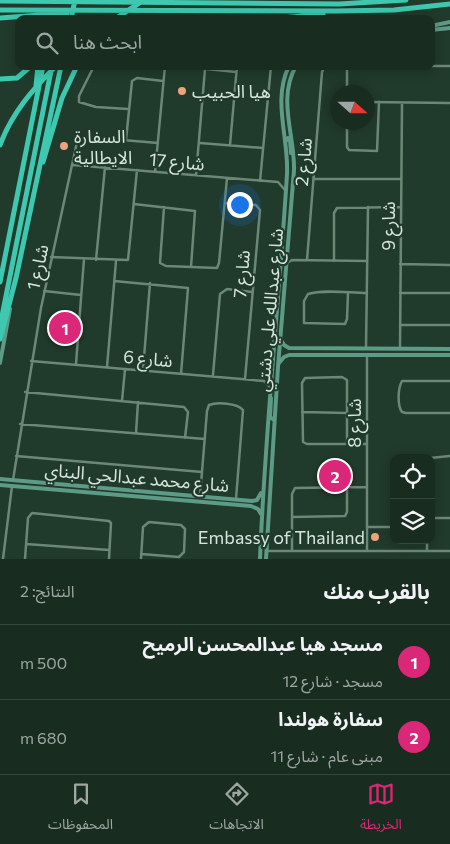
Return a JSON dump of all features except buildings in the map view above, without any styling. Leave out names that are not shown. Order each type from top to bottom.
[{"type":"highway","points":[[26,1],[31,0]]},
{"type":"highway","points":[[46,15],[49,0]]},
{"type":"highway","points":[[55,15],[58,0]]},
{"type":"highway","points":[[63,15],[67,0]]},
{"type":"highway","points":[[73,15],[76,0]]},
{"type":"highway","points":[[121,15],[143,0]]},
{"type":"highway","points":[[0,1],[339,4],[406,0]]},
{"type":"highway","points":[[0,10],[336,11],[394,10],[450,4]]},
{"type":"highway","points":[[36,15],[85,11]]},
{"type":"highway","points":[[314,15],[336,11]]},
{"type":"highway","points":[[0,18],[15,17]]},
{"type":"highway","points":[[0,79],[16,78],[25,70]]},
{"type":"highway","points":[[32,117],[38,70]]},
{"type":"highway","points":[[0,282],[42,70]]},
{"type":"highway","points":[[0,326],[51,70]]},
{"type":"highway","points":[[0,145],[18,108],[52,70]]},
{"type":"highway","points":[[0,339],[16,278],[60,70]]},
{"type":"highway","points":[[33,196],[62,98],[75,70]]},
{"type":"main road","points":[[435,24],[450,21]]},
{"type":"main road","points":[[435,30],[450,28]]},
{"type":"main road","name":"شارع عبدالله علي دشتي","points":[[260,559],[266,427],[287,172],[286,141],[280,94],[288,70]]},
{"type":"main road","name":"شارع عبدالله علي دشتي","points":[[266,559],[280,334],[294,165],[286,100],[289,81],[294,70]]},
{"type":"main road","points":[[286,141],[287,138],[290,140],[294,165]]},
{"type":"main road","points":[[0,363],[16,278]]},
{"type":"main road","points":[[280,334],[282,343],[289,348]]},
{"type":"main road","points":[[289,355],[283,352],[289,348],[450,350]]},
{"type":"main road","points":[[278,367],[282,358],[289,355],[450,355]]},
{"type":"main road","points":[[270,386],[270,417],[274,420]]},
{"type":"main road","points":[[266,427],[268,424],[271,426],[269,453],[272,460]]},
{"type":"main road","name":"شارع محمد عبدالحي البناي","points":[[0,479],[250,500],[258,499],[263,486]]},
{"type":"main road","name":"شارع محمد عبدالحي البناي","points":[[0,485],[254,507],[260,511],[262,518]]},
{"type":"main road","points":[[84,491],[107,490],[109,488]]},
{"type":"main road","points":[[114,494],[115,490],[150,492]]},
{"type":"main road","points":[[213,503],[250,504],[250,500]]},
{"type":"street","points":[[435,66],[450,66]]},
{"type":"street","points":[[92,70],[80,96],[80,102],[88,106],[128,109]]},
{"type":"street","points":[[155,172],[164,70]]},
{"type":"street","points":[[196,175],[205,70]]},
{"type":"street","points":[[215,70],[236,72],[230,145]]},
{"type":"street","points":[[260,181],[271,70]]},
{"type":"street","name":"شارع 2","points":[[307,260],[323,70]]},
{"type":"street","points":[[347,70],[347,85]]},
{"type":"street","points":[[126,140],[128,109],[133,79],[163,81]]},
{"type":"street","points":[[375,102],[450,103]]},
{"type":"street","points":[[347,130],[347,147],[349,150],[377,151],[379,102]]},
{"type":"street","name":"شارع 9","points":[[400,349],[402,103]]},
{"type":"street","name":"شارع 1","points":[[13,480],[25,392],[44,291],[78,142],[81,138],[158,143]]},
{"type":"street","points":[[199,142],[263,148]]},
{"type":"street","name":"شارع 17","points":[[73,165],[278,182]]},
{"type":"street","points":[[96,260],[105,167]]},
{"type":"street","points":[[51,257],[126,262],[129,258],[137,170]]},
{"type":"street","points":[[278,182],[284,180],[287,172]]},
{"type":"street","points":[[164,207],[159,262],[165,266],[218,267],[227,178]]},
{"type":"street","points":[[314,179],[401,179]]},
{"type":"street","points":[[278,182],[283,186],[285,193]]},
{"type":"street","name":"شارع 7","points":[[225,203],[256,205],[260,209],[245,379]]},
{"type":"street","points":[[134,204],[192,210],[196,213],[191,267]]},
{"type":"street","points":[[334,260],[336,210],[341,206],[400,207]]},
{"type":"street","points":[[366,349],[368,207]]},
{"type":"street","points":[[286,256],[292,260],[367,261]]},
{"type":"street","points":[[76,364],[84,259]]},
{"type":"street","points":[[286,264],[292,260]]},
{"type":"street","points":[[107,367],[116,262]]},
{"type":"street","points":[[400,264],[450,265]]},
{"type":"street","points":[[114,281],[150,283],[188,289],[181,374]]},
{"type":"street","points":[[143,370],[150,283]]},
{"type":"street","points":[[213,376],[220,294],[226,290],[252,292]]},
{"type":"street","points":[[44,291],[81,294]]},
{"type":"street","points":[[348,293],[347,319],[345,324],[304,323],[304,301],[308,294],[348,293],[367,293]]},
{"type":"street","points":[[400,293],[450,293]]},
{"type":"street","points":[[400,325],[450,325]]},
{"type":"street","name":"شارع 8","points":[[366,551],[367,355]]},
{"type":"street","name":"شارع 6","points":[[31,361],[264,381]]},
{"type":"street","points":[[122,401],[125,369]]},
{"type":"street","points":[[270,377],[264,381],[270,386]]},
{"type":"street","points":[[347,444],[348,381],[342,377],[305,378],[302,383],[303,442],[347,444],[366,444]]},
{"type":"street","points":[[450,381],[402,381],[400,385],[399,408],[405,413],[450,413]]},
{"type":"street","points":[[25,392],[186,408],[188,413],[186,438]]},
{"type":"street","points":[[136,434],[138,402]]},
{"type":"street","points":[[200,496],[204,439],[209,405],[215,404],[242,408],[236,499]]},
{"type":"street","points":[[302,412],[348,413]]},
{"type":"street","points":[[20,424],[204,439]]},
{"type":"street","points":[[16,456],[202,472]]},
{"type":"street","points":[[435,458],[450,456]]},
{"type":"street","points":[[3,559],[12,486]]},
{"type":"street","points":[[292,551],[292,491],[296,487],[366,486]]},
{"type":"street","points":[[292,517],[345,516],[347,511],[347,487]]},
{"type":"street","points":[[25,559],[28,518],[32,513],[110,521],[112,523],[109,559]]},
{"type":"street","points":[[435,518],[450,518]]},
{"type":"street","points":[[141,554],[179,558],[184,552],[185,529],[181,526],[149,522],[145,524],[141,554],[141,559]]},
{"type":"street","points":[[367,527],[390,527]]},
{"type":"street","points":[[26,544],[109,550]]},
{"type":"street","points":[[427,544],[427,551]]},
{"type":"street","points":[[267,551],[450,551]]},
{"type":"place","name":"هيا الحبيب","points":[[182,91]]},
{"type":"place","name":"السفارة الايطالية","points":[[64,146]]},
{"type":"place","name":"مسجد هيا عبدالمحسن الرميح","points":[[65,328]]},
{"type":"place","name":"سفارة هولندا","points":[[335,476]]},
{"type":"place","name":"Embassy of Thailand","points":[[375,537]]}]
